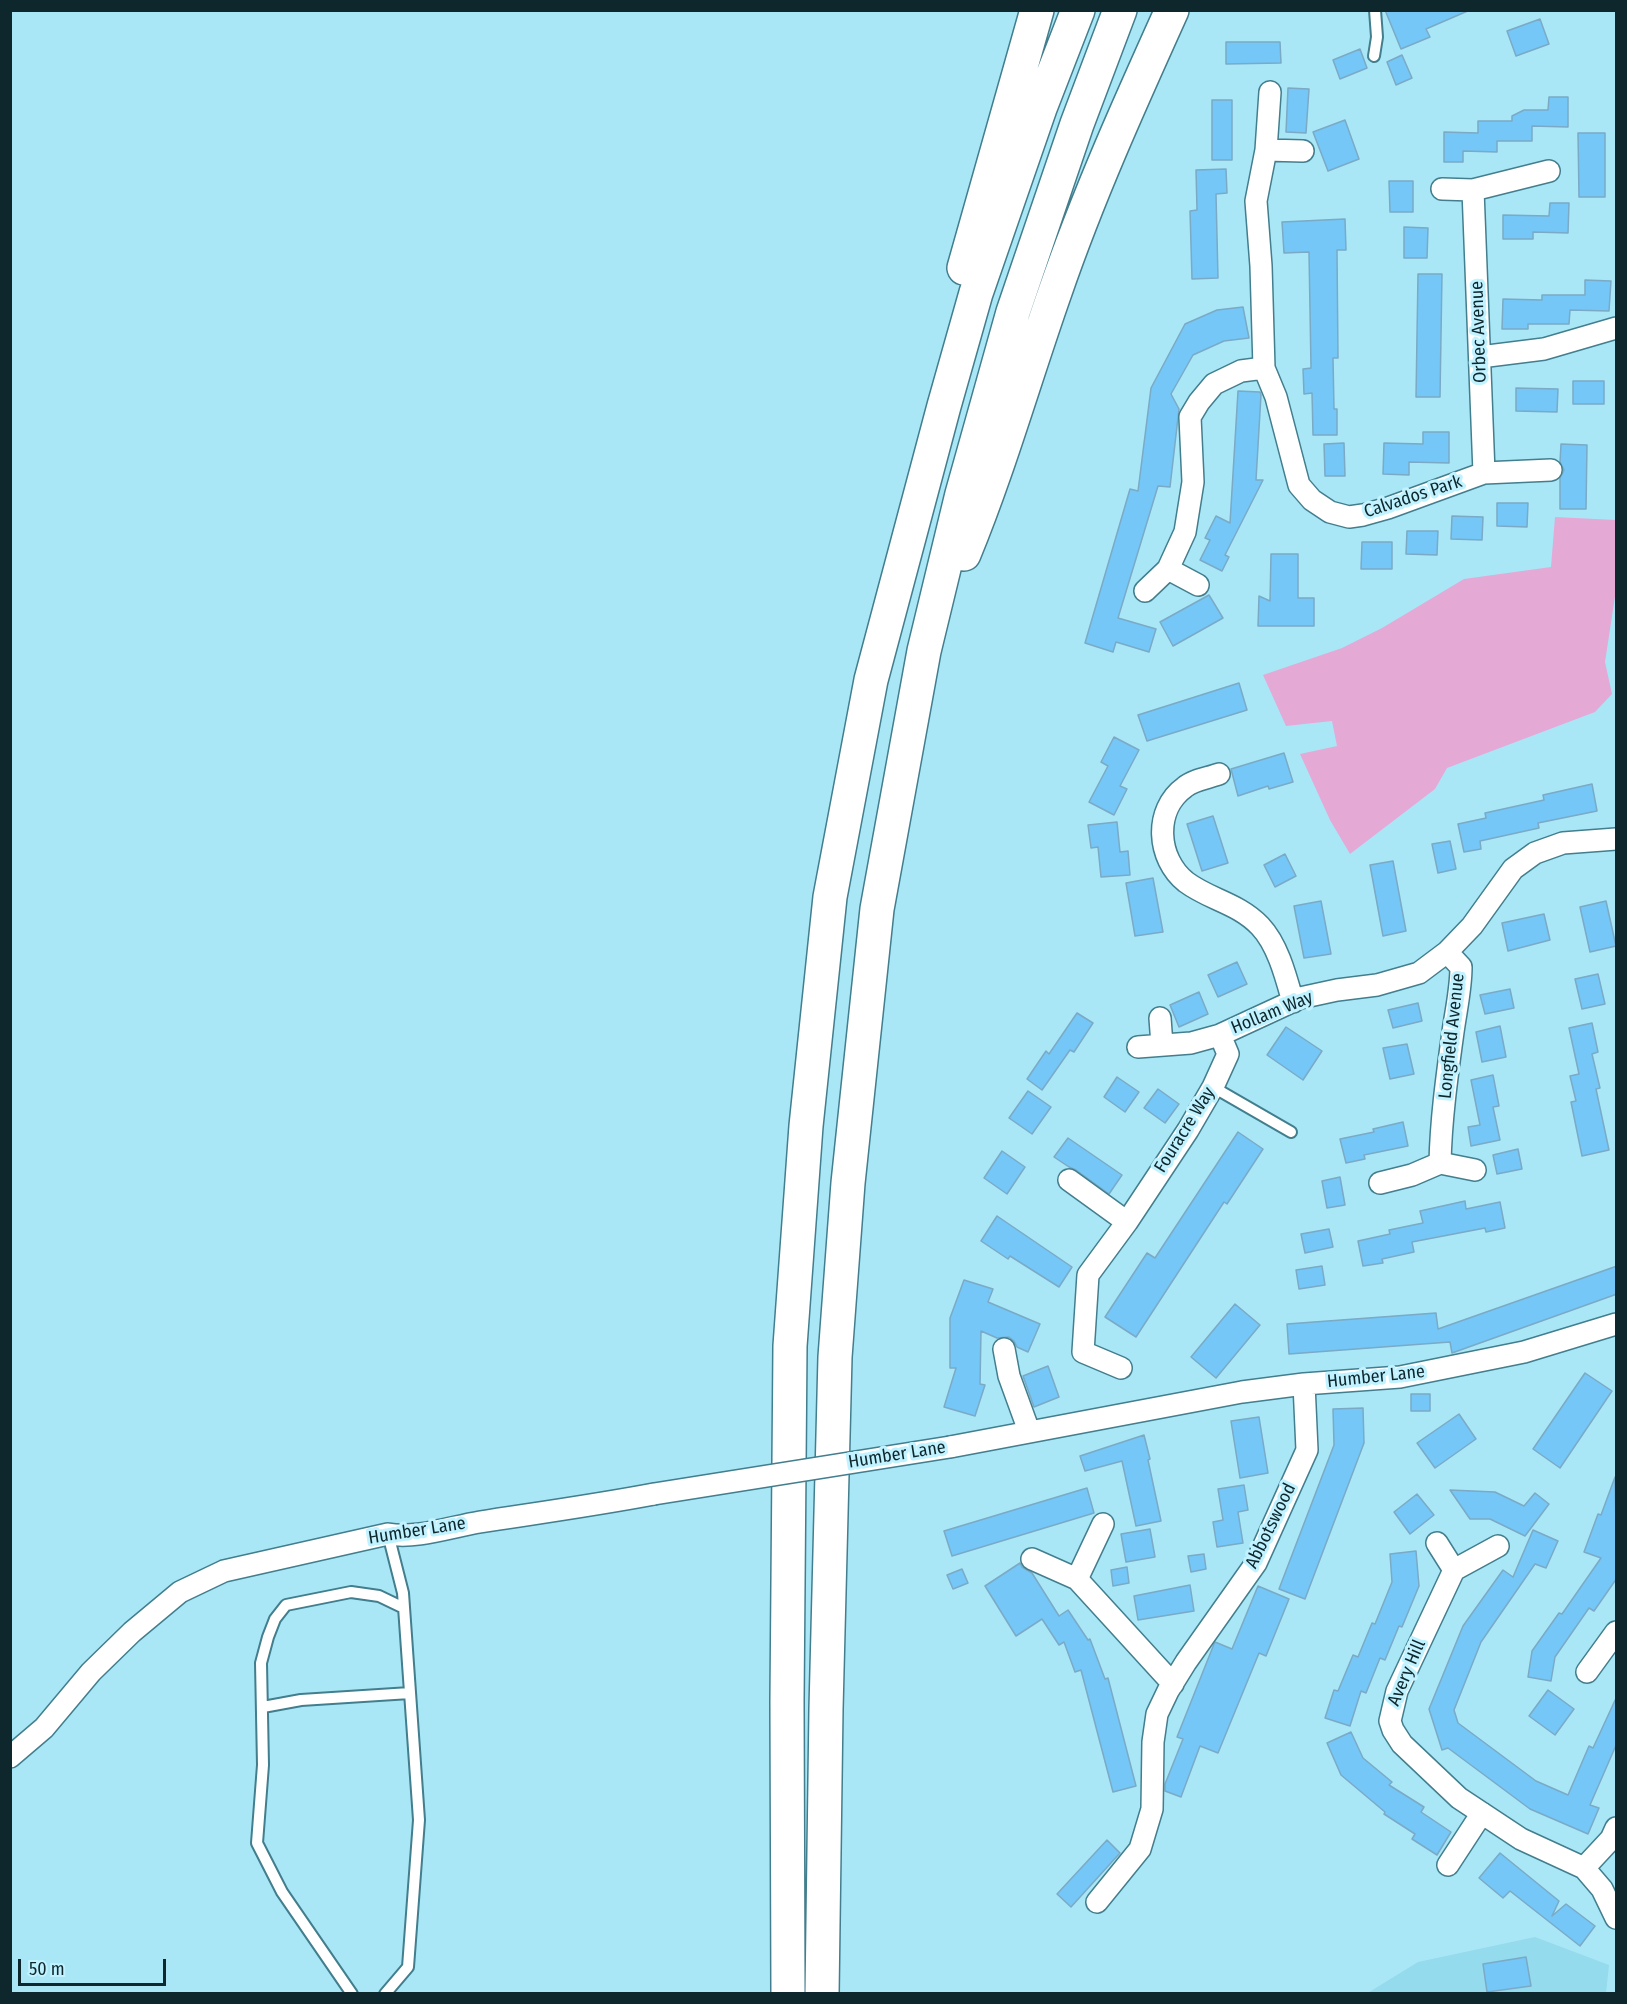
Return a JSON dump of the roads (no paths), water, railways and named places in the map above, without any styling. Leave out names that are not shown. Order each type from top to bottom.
[{"type":"highway","points":[[944,406],[956,298],[996,149],[1038,10]]},
{"type":"highway","points":[[788,1994],[786,1701],[790,1346],[806,1126],[830,897],[871,680],[944,406],[976,293],[1040,108],[1078,10]]},
{"type":"highway","points":[[822,1994],[826,1709],[835,1358],[847,1194],[877,909],[924,651],[962,494],[1004,344],[1069,146],[1120,10]]},
{"type":"highway","points":[[924,651],[987,497],[1055,290],[1096,183],[1172,10]]},
{"type":"street","name":"Calvados Park","points":[[1270,92],[1266,150],[1256,201],[1261,266],[1264,369],[1276,397],[1299,485],[1312,500],[1330,512],[1349,517],[1364,516],[1484,473],[1551,470]]},
{"type":"street","points":[[1266,150],[1303,151]]},
{"type":"street","points":[[1442,189],[1473,190],[1549,171]]},
{"type":"street","name":"Orbec Avenue","points":[[1473,190],[1484,473]]},
{"type":"street","points":[[1480,357],[1544,349],[1617,328]]},
{"type":"street","points":[[1145,591],[1168,569],[1185,532],[1193,482],[1190,417],[1214,384],[1240,371],[1264,369]]},
{"type":"street","points":[[1168,569],[1198,585]]},
{"type":"street","points":[[1219,774],[1185,786],[1173,799],[1164,816],[1161,837],[1167,857],[1175,871],[1187,883],[1249,914],[1263,929],[1284,974],[1293,1002]]},
{"type":"street","name":"Longfield Avenue","points":[[1440,1163],[1441,1130],[1461,985],[1461,967],[1447,952],[1472,926],[1513,869],[1535,853],[1563,843],[1617,839]]},
{"type":"street","name":"Hollam Way","points":[[1138,1047],[1191,1043],[1220,1035],[1293,1002],[1337,990],[1377,985],[1419,973],[1447,952]]},
{"type":"street","points":[[1160,1018],[1162,1045]]},
{"type":"street","name":"Fouracre Way","points":[[1121,1368],[1083,1352],[1088,1275],[1127,1222],[1188,1130],[1212,1087],[1228,1054],[1220,1035]]},
{"type":"street","points":[[1380,1183],[1412,1176],[1440,1163],[1475,1170]]},
{"type":"street","points":[[1069,1180],[1127,1222]]},
{"type":"street","name":"Humber Lane","points":[[10,1757],[44,1728],[91,1672],[132,1632],[180,1592],[224,1571],[388,1534],[402,1536],[950,1447],[1242,1392],[1304,1384],[1400,1377],[1524,1352],[1617,1324]]},
{"type":"street","points":[[1004,1349],[1009,1376],[1029,1431]]},
{"type":"street","name":"Abbotswood","points":[[1097,1902],[1140,1849],[1152,1809],[1153,1743],[1158,1714],[1186,1662],[1256,1563],[1307,1450],[1304,1384]]},
{"type":"street","points":[[1077,1579],[1103,1524]]},
{"type":"street","points":[[1437,1543],[1454,1570],[1498,1545]]},
{"type":"street","points":[[1032,1559],[1077,1579],[1173,1684]]},
{"type":"street","name":"Avery Hill","points":[[1454,1570],[1396,1690],[1390,1721],[1402,1744],[1459,1798],[1521,1839],[1584,1868],[1602,1889],[1617,1918]]},
{"type":"street","points":[[1587,1672],[1610,1654],[1617,1632]]},
{"type":"street","points":[[1448,1865],[1482,1813]]},
{"type":"street","points":[[1584,1868],[1611,1839],[1617,1828]]},
{"type":"lane","points":[[1374,56],[1377,36],[1375,10]]},
{"type":"lane","points":[[1212,1087],[1291,1132]]},
{"type":"lane","points":[[385,1994],[408,1967],[419,1820],[403,1593],[388,1534]]},
{"type":"lane","points":[[352,1994],[282,1892],[257,1843],[263,1765],[261,1663],[275,1619],[286,1605],[351,1592],[379,1596],[404,1608]]},
{"type":"lane","points":[[263,1707],[301,1700],[410,1693]]}]
